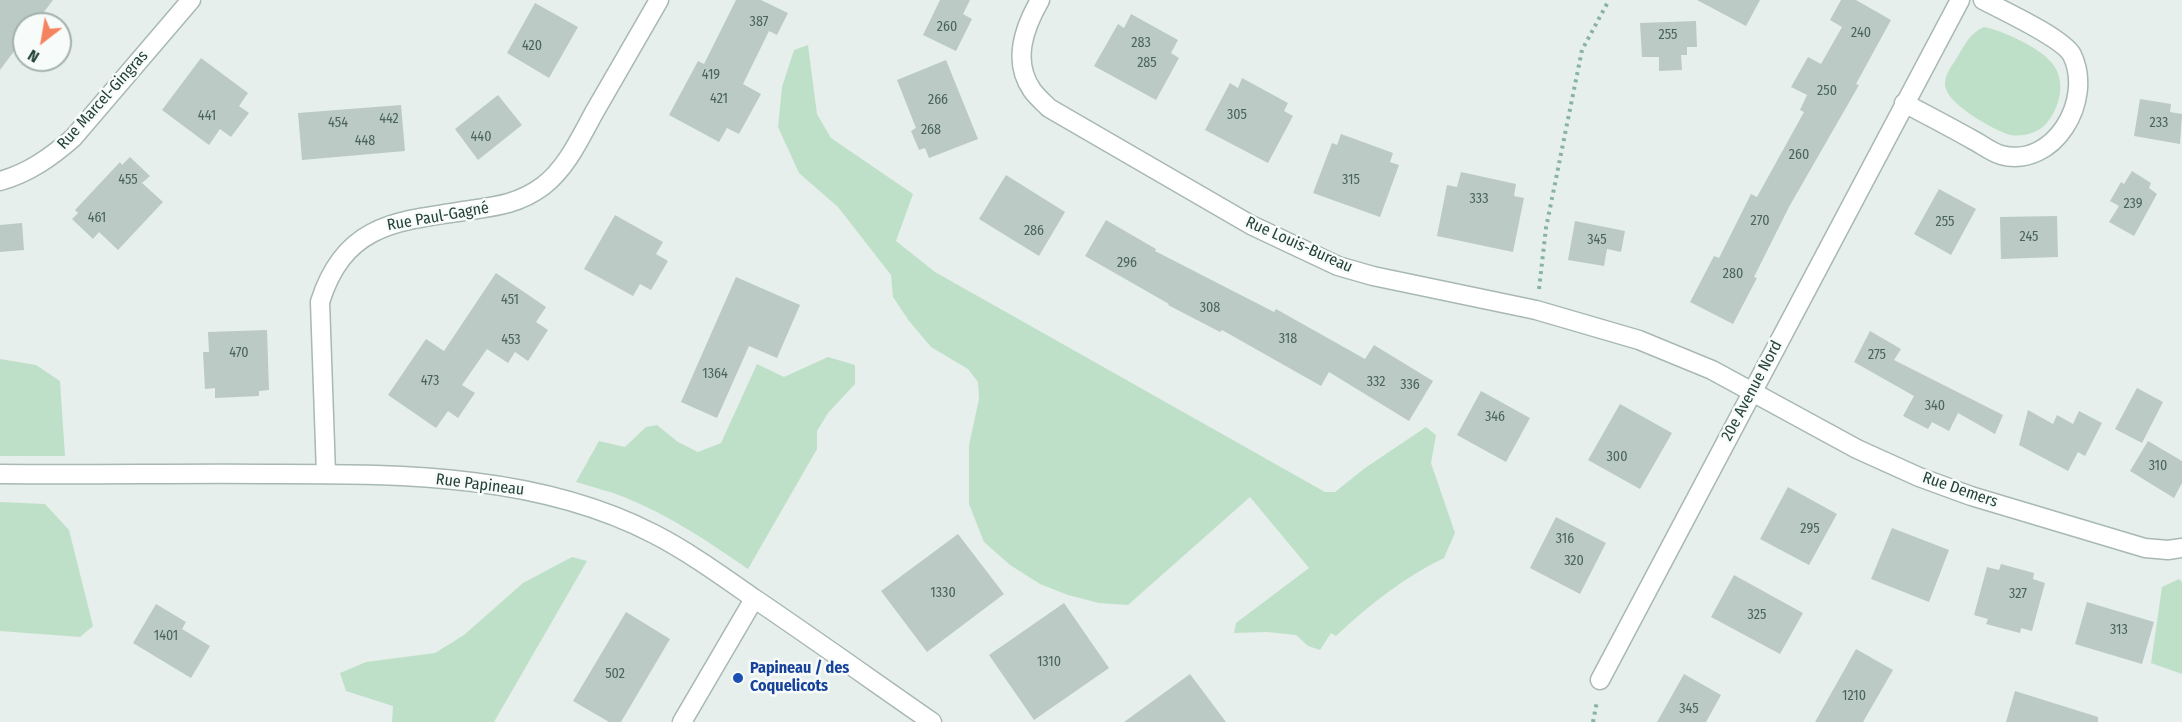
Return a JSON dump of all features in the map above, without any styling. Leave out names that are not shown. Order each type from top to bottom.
[{"type":"street","name":"Rue Marcel-Gingras","points":[[0,181],[29,170],[51,157],[73,138],[191,0]]},
{"type":"street","name":"Rue Paul-Gagné","points":[[326,474],[320,302],[326,280],[339,260],[359,240],[380,228],[408,220],[508,205],[528,196],[545,184],[561,168],[659,0]]},
{"type":"street","name":"Rue Louis-Bureau","points":[[1040,0],[1027,22],[1021,43],[1023,70],[1032,90],[1048,108],[1251,225],[1338,266],[1373,276],[1536,310],[1592,325],[1675,353],[1752,392]]},
{"type":"street","name":"20e Avenue Nord","points":[[1600,680],[1960,0]]},
{"type":"street","points":[[1904,103],[2001,155],[2026,156],[2050,144],[2069,123],[2077,99],[2077,76],[2071,54],[2054,39],[1983,0]]},
{"type":"street","name":"Rue Demers","points":[[1752,392],[1857,449],[1919,477],[1971,496],[2145,548],[2168,550],[2182,548]]},
{"type":"street","name":"Rue Papineau","points":[[0,474],[326,474],[460,480],[508,486],[554,497],[610,515],[654,533],[754,598],[932,722]]},
{"type":"street","points":[[682,722],[754,598]]},
{"type":"path","points":[[1536,310],[1546,228],[1582,51],[1609,0]]},
{"type":"green space","points":[[1984,27],[2030,46],[2046,57],[2057,70],[2060,86],[2058,103],[2045,125],[2038,130],[2020,135],[2004,133],[1974,117],[1949,95],[1945,85],[1948,72],[1968,39]]},
{"type":"green space","points":[[808,45],[817,114],[831,138],[913,194],[896,241],[935,272],[1325,492],[1335,492],[1365,468],[1426,427],[1436,435],[1431,463],[1455,533],[1444,558],[1414,574],[1387,593],[1336,636],[1331,633],[1320,650],[1308,646],[1296,635],[1267,632],[1234,633],[1236,623],[1309,568],[1250,497],[1128,605],[1099,603],[1068,595],[1040,584],[1010,565],[984,542],[969,504],[969,445],[979,399],[978,382],[968,369],[931,347],[909,321],[893,297],[891,275],[838,207],[799,173],[778,127],[782,87],[794,50]]},
{"type":"green space","points":[[828,357],[855,365],[855,384],[828,413],[817,431],[817,449],[748,569],[657,512],[618,495],[576,482],[599,441],[625,447],[646,427],[657,425],[678,442],[698,452],[721,443],[757,364],[784,377]]},
{"type":"green space","points":[[0,359],[36,365],[60,381],[65,456],[0,456]]},
{"type":"green space","points":[[0,502],[45,504],[69,530],[93,626],[80,637],[0,631]]},
{"type":"green space","points":[[572,557],[587,561],[494,722],[392,722],[393,706],[346,691],[340,673],[366,662],[435,653],[464,635],[523,583]]},
{"type":"green space","points":[[2179,579],[2182,582],[2182,674],[2151,663],[2162,587]]},
{"type":"building","points":[[0,0],[53,0],[44,12],[12,12],[12,54],[0,70]]},
{"type":"building","points":[[736,0],[761,0],[788,13],[777,35],[769,31],[743,84],[761,94],[739,134],[727,128],[719,142],[669,115],[698,61],[704,64]]},
{"type":"building","points":[[940,0],[970,0],[963,14],[972,19],[956,51],[923,35]]},
{"type":"building","points":[[1697,0],[1760,0],[1746,26]]},
{"type":"building","points":[[1841,0],[1856,0],[1891,20],[1856,84],[1859,85],[1789,207],[1733,324],[1690,302],[1714,256],[1719,258],[1751,194],[1757,197],[1804,112],[1800,110],[1807,95],[1791,87],[1808,57],[1821,64],[1842,27],[1830,20]]},
{"type":"building","points":[[535,3],[578,27],[549,78],[507,53]]},
{"type":"building","points":[[1131,14],[1178,40],[1171,53],[1179,58],[1156,100],[1094,66],[1118,24],[1124,28]]},
{"type":"building","points":[[1696,21],[1697,47],[1687,47],[1687,55],[1681,55],[1682,70],[1659,71],[1659,57],[1642,57],[1640,23]]},
{"type":"building","points":[[201,58],[248,93],[239,106],[249,113],[231,137],[220,129],[209,145],[162,110]]},
{"type":"building","points":[[946,60],[978,139],[929,158],[925,148],[919,150],[911,131],[916,128],[897,80]]},
{"type":"building","points":[[1242,78],[1288,103],[1284,111],[1293,116],[1268,163],[1205,130],[1230,83],[1238,88]]},
{"type":"building","points":[[498,95],[522,125],[478,160],[455,129]]},
{"type":"building","points":[[2140,99],[2171,104],[2170,112],[2182,114],[2180,144],[2134,136]]},
{"type":"building","points":[[401,105],[405,151],[302,160],[298,113]]},
{"type":"building","points":[[1341,134],[1393,153],[1390,162],[1399,165],[1380,217],[1313,193],[1332,143],[1337,145]]},
{"type":"building","points":[[130,157],[150,176],[142,183],[163,202],[118,250],[99,232],[93,239],[72,219],[78,213],[75,210],[120,162],[122,165]]},
{"type":"building","points":[[2132,171],[2151,183],[2149,188],[2157,194],[2134,236],[2109,222],[2119,206],[2110,201],[2121,182],[2124,184]]},
{"type":"building","points":[[1461,172],[1516,184],[1514,196],[1524,198],[1513,252],[1437,236],[1447,185],[1457,187]]},
{"type":"building","points":[[1006,175],[1065,212],[1039,256],[979,219]]},
{"type":"building","points":[[1939,189],[1976,209],[1951,255],[1914,234]]},
{"type":"building","points":[[615,215],[663,242],[656,254],[668,261],[651,290],[640,284],[633,296],[584,269]]},
{"type":"building","points":[[2057,216],[2058,257],[2001,259],[2000,217]]},
{"type":"building","points":[[1106,220],[1156,249],[1155,251],[1274,312],[1276,309],[1365,359],[1374,345],[1433,381],[1409,421],[1329,372],[1321,386],[1222,330],[1220,332],[1168,305],[1085,256]]},
{"type":"building","points":[[1575,221],[1625,231],[1621,252],[1607,249],[1604,266],[1568,260]]},
{"type":"building","points":[[22,223],[24,250],[0,252],[0,225]]},
{"type":"building","points":[[496,273],[546,307],[536,322],[548,330],[528,361],[515,352],[508,363],[487,349],[462,385],[475,393],[458,418],[448,411],[436,428],[388,395],[426,339],[444,351]]},
{"type":"building","points":[[736,277],[800,305],[777,358],[749,346],[717,418],[681,402]]},
{"type":"building","points":[[267,330],[269,390],[259,391],[259,396],[215,398],[215,388],[205,389],[203,352],[209,352],[208,332]]},
{"type":"building","points":[[1870,331],[1901,349],[1894,360],[2003,415],[1995,434],[1958,413],[1949,431],[1932,422],[1928,429],[1903,416],[1914,396],[1854,362]]},
{"type":"building","points":[[2137,388],[2163,402],[2142,443],[2115,429]]},
{"type":"building","points":[[1481,391],[1530,418],[1506,462],[1457,435]]},
{"type":"building","points":[[1620,404],[1672,433],[1640,489],[1588,460]]},
{"type":"building","points":[[2028,410],[2053,424],[2057,415],[2073,424],[2079,411],[2102,423],[2085,456],[2078,452],[2068,471],[2019,445]]},
{"type":"building","points":[[2148,441],[2182,461],[2182,483],[2174,498],[2130,471]]},
{"type":"building","points":[[1788,487],[1837,514],[1809,565],[1760,539]]},
{"type":"building","points":[[1556,517],[1606,543],[1580,594],[1530,568]]},
{"type":"building","points":[[1892,528],[1949,550],[1929,602],[1871,579]]},
{"type":"building","points":[[958,534],[1004,594],[927,652],[881,591]]},
{"type":"building","points":[[2001,564],[2034,573],[2033,579],[2045,583],[2032,631],[2021,628],[2020,633],[1986,624],[1988,619],[1974,615],[1987,567],[1999,570]]},
{"type":"building","points":[[1734,575],[1803,613],[1780,654],[1711,617]]},
{"type":"building","points":[[2087,602],[2154,622],[2142,664],[2075,644]]},
{"type":"building","points":[[1064,603],[1109,668],[1034,720],[989,655]]},
{"type":"building","points":[[156,604],[186,622],[182,629],[210,646],[191,678],[133,643]]},
{"type":"building","points":[[626,612],[670,639],[621,722],[609,722],[573,701]]},
{"type":"building","points":[[1856,649],[1893,670],[1863,722],[1815,722]]},
{"type":"building","points":[[1190,674],[1226,722],[1124,722]]},
{"type":"building","points":[[1684,674],[1721,695],[1706,722],[1657,722]]},
{"type":"building","points":[[2015,691],[2098,717],[2098,722],[2006,722]]},
{"type":"place","name":"Papineau / des Coquelicots","points":[[738,678]]}]
